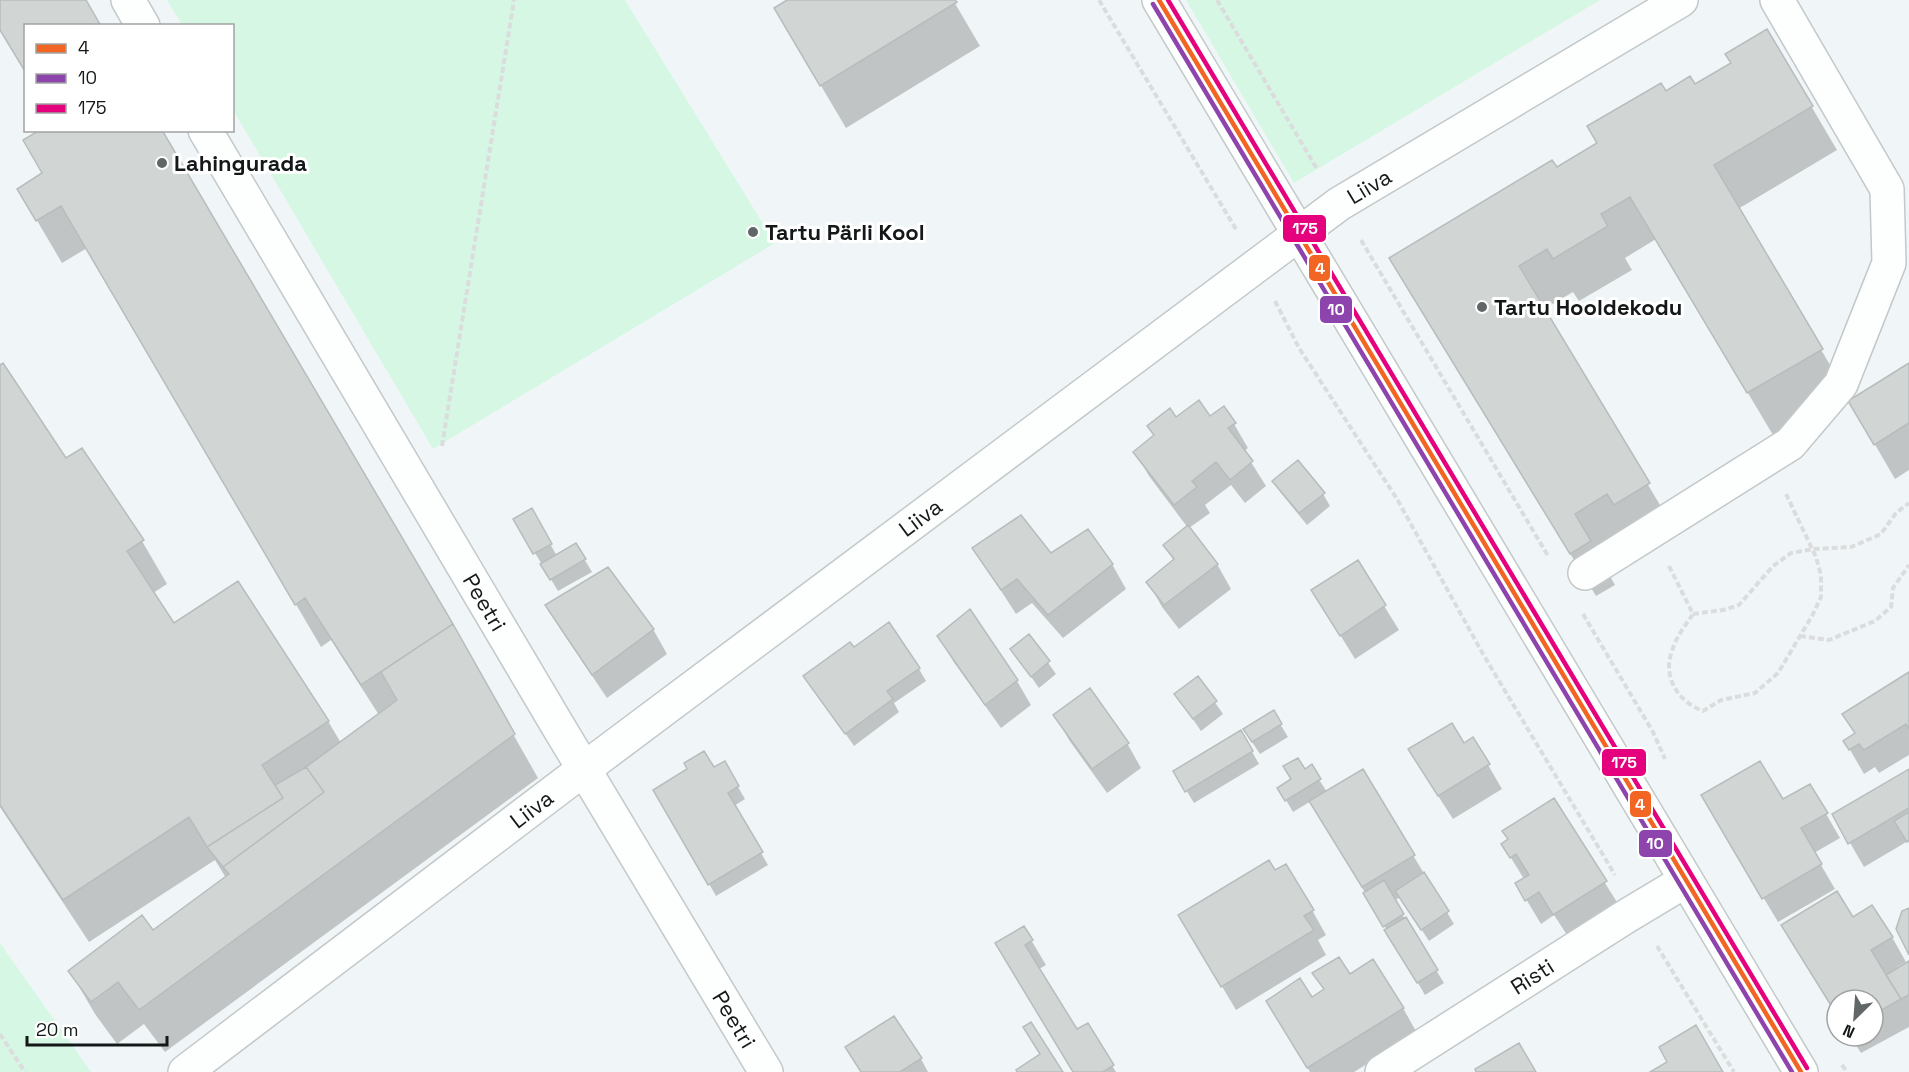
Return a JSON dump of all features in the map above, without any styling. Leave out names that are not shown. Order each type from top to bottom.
[{"type":"main road","points":[[128,0],[142,24]]},
{"type":"main road","points":[[1159,0],[1801,1072]]},
{"type":"main road","name":"Liiva","points":[[185,1072],[1339,204],[1681,0]]},
{"type":"main road","points":[[1585,573],[1790,444],[1841,384],[1889,263],[1887,189],[1777,0]]},
{"type":"main road","name":"Peetri","points":[[206,132],[584,770],[766,1072]]},
{"type":"main road","name":"Risti","points":[[1382,1072],[1635,910],[1685,881]]},
{"type":"path","points":[[433,515],[514,0]]},
{"type":"path","points":[[1099,0],[1257,265],[1299,348],[1397,499],[1483,654],[1734,1072]]},
{"type":"path","points":[[1216,0],[1553,564]]},
{"type":"path","points":[[1768,458],[1813,549],[1821,575],[1821,597],[1778,673],[1755,693],[1721,700],[1703,711],[1694,708],[1674,691],[1670,675],[1671,653],[1680,633],[1693,614],[1723,610],[1739,605],[1773,566],[1791,553],[1813,549],[1851,547],[1881,534],[1896,513],[1909,503]]},
{"type":"path","points":[[1652,531],[1693,614]]},
{"type":"path","points":[[1800,636],[1829,640],[1875,621],[1891,607],[1893,588],[1909,565]]},
{"type":"path","points":[[1583,614],[1653,732],[1665,760]]},
{"type":"path","points":[[0,1034],[25,1072]]},
{"type":"path","points":[[1839,1061],[1847,1072]]},
{"type":"green space","points":[[167,0],[625,0],[775,243],[433,449],[234,112],[234,24],[181,24]]},
{"type":"green space","points":[[1186,0],[1600,0],[1294,183]]},
{"type":"green space","points":[[0,943],[91,1072],[0,1072]]},
{"type":"building","points":[[0,0],[86,0],[100,24],[24,24],[24,70],[0,30]]},
{"type":"building","points":[[787,0],[955,0],[957,2],[820,86],[774,8]]},
{"type":"building","name":"Tartu Hooldekodu","points":[[1767,29],[1813,106],[1714,165],[1823,349],[1747,393],[1630,197],[1601,214],[1608,226],[1553,259],[1547,249],[1519,266],[1650,483],[1614,505],[1607,494],[1575,514],[1591,541],[1570,554],[1389,258],[1552,160],[1557,167],[1597,143],[1587,126],[1661,83],[1666,91],[1690,76],[1695,84],[1731,63],[1725,54]]},
{"type":"building","points":[[37,132],[163,132],[453,624],[361,685],[305,598],[295,605],[61,206],[36,221],[17,189],[42,173],[23,140]]},
{"type":"building","points":[[3,363],[66,458],[82,448],[144,540],[127,551],[174,623],[238,581],[329,721],[262,765],[283,798],[207,847],[189,817],[63,900],[0,805],[0,365]]},
{"type":"building","points":[[1909,363],[1909,423],[1874,445],[1848,401]]},
{"type":"building","points":[[1199,400],[1210,416],[1224,406],[1236,423],[1228,428],[1253,461],[1230,480],[1216,462],[1192,481],[1197,487],[1174,505],[1133,452],[1154,435],[1147,426],[1170,408],[1176,417]]},
{"type":"building","points":[[1298,460],[1325,493],[1299,513],[1272,481]]},
{"type":"building","points":[[532,508],[552,544],[533,554],[513,519]]},
{"type":"building","points":[[1021,515],[1051,553],[1088,529],[1113,564],[1048,615],[1017,579],[1001,590],[972,548]]},
{"type":"building","points":[[1188,525],[1218,564],[1164,605],[1146,582],[1174,559],[1163,545]]},
{"type":"building","points":[[576,543],[586,559],[550,580],[540,564]]},
{"type":"building","points":[[1358,560],[1386,605],[1340,636],[1311,590]]},
{"type":"building","points":[[608,567],[654,629],[592,675],[545,605]]},
{"type":"building","points":[[970,609],[1018,680],[985,705],[937,636]]},
{"type":"building","points":[[889,622],[920,668],[887,691],[893,699],[845,734],[803,676],[850,642],[854,647]]},
{"type":"building","points":[[453,624],[515,734],[139,1010],[118,982],[91,1002],[68,971],[142,915],[153,930],[229,874],[223,867],[324,792],[306,767],[397,700],[381,672]]},
{"type":"building","points":[[1029,634],[1050,661],[1031,677],[1010,649]]},
{"type":"building","points":[[1909,672],[1909,729],[1906,724],[1864,750],[1859,744],[1849,750],[1843,741],[1855,733],[1842,714]]},
{"type":"building","points":[[1198,676],[1217,701],[1193,719],[1174,694]]},
{"type":"building","points":[[1090,688],[1129,743],[1092,769],[1053,715]]},
{"type":"building","points":[[1274,710],[1282,724],[1252,742],[1243,729]]},
{"type":"building","points":[[1452,723],[1464,743],[1473,737],[1490,764],[1438,796],[1408,749]]},
{"type":"building","points":[[1241,730],[1253,751],[1185,792],[1173,771]]},
{"type":"building","points":[[704,751],[714,767],[725,761],[739,786],[728,793],[763,852],[708,885],[653,790],[687,769],[684,763]]},
{"type":"building","points":[[1298,758],[1305,769],[1312,764],[1321,779],[1285,801],[1277,788],[1291,779],[1283,766]]},
{"type":"building","points":[[1760,761],[1783,799],[1810,784],[1828,813],[1801,828],[1822,864],[1762,899],[1701,795]]},
{"type":"building","points":[[306,767],[324,792],[223,867],[207,847],[283,798],[275,785]]},
{"type":"building","points":[[1363,769],[1415,855],[1362,887],[1309,801]]},
{"type":"building","points":[[1909,769],[1909,808],[1848,844],[1832,814]]},
{"type":"building","points":[[1554,798],[1607,881],[1553,915],[1539,892],[1525,901],[1515,883],[1529,875],[1516,854],[1510,858],[1501,844],[1508,839],[1502,831]]},
{"type":"building","points":[[1909,812],[1909,840],[1907,842],[1894,821]]},
{"type":"building","points":[[1269,860],[1275,870],[1286,864],[1314,910],[1304,916],[1314,930],[1221,987],[1178,915]]},
{"type":"building","points":[[1424,872],[1449,911],[1421,930],[1395,891]]},
{"type":"building","points":[[1384,880],[1404,914],[1383,927],[1363,893]]},
{"type":"building","points":[[1837,891],[1853,917],[1872,905],[1893,937],[1871,950],[1901,999],[1885,1008],[1885,988],[1825,988],[1825,996],[1781,925]]},
{"type":"building","points":[[1909,908],[1909,955],[1896,929],[1902,911]]},
{"type":"building","points":[[1406,917],[1438,970],[1417,983],[1384,930]]},
{"type":"building","points":[[1024,926],[1033,940],[1025,945],[1077,1029],[1088,1023],[1114,1065],[1103,1072],[1073,1072],[995,943]]},
{"type":"building","points":[[1339,957],[1350,974],[1373,959],[1404,1008],[1307,1068],[1266,1001],[1300,978],[1312,997],[1324,989],[1312,973]]},
{"type":"building","points":[[1909,961],[1909,995],[1901,999],[1886,975]]},
{"type":"building","points":[[894,1016],[922,1058],[900,1072],[861,1072],[845,1047]]},
{"type":"building","points":[[1031,1022],[1063,1072],[1017,1072],[1016,1070],[1040,1054],[1023,1027]]},
{"type":"building","points":[[1696,1025],[1723,1072],[1650,1072],[1667,1062],[1659,1047]]},
{"type":"building","points":[[1519,1043],[1536,1072],[1476,1072],[1475,1069]]},
{"type":"transit line","name":"4","points":[[1159,0],[1801,1072]]},
{"type":"transit line","name":"175","points":[[1168,0],[1807,1068]]},
{"type":"transit line","name":"10","points":[[1153,4],[1792,1072]]},
{"type":"place","name":"Lahingurada","points":[[162,163]]},
{"type":"place","name":"Tartu Pärli Kool","points":[[753,232]]},
{"type":"place","name":"Tartu Hooldekodu","points":[[1482,307]]}]
